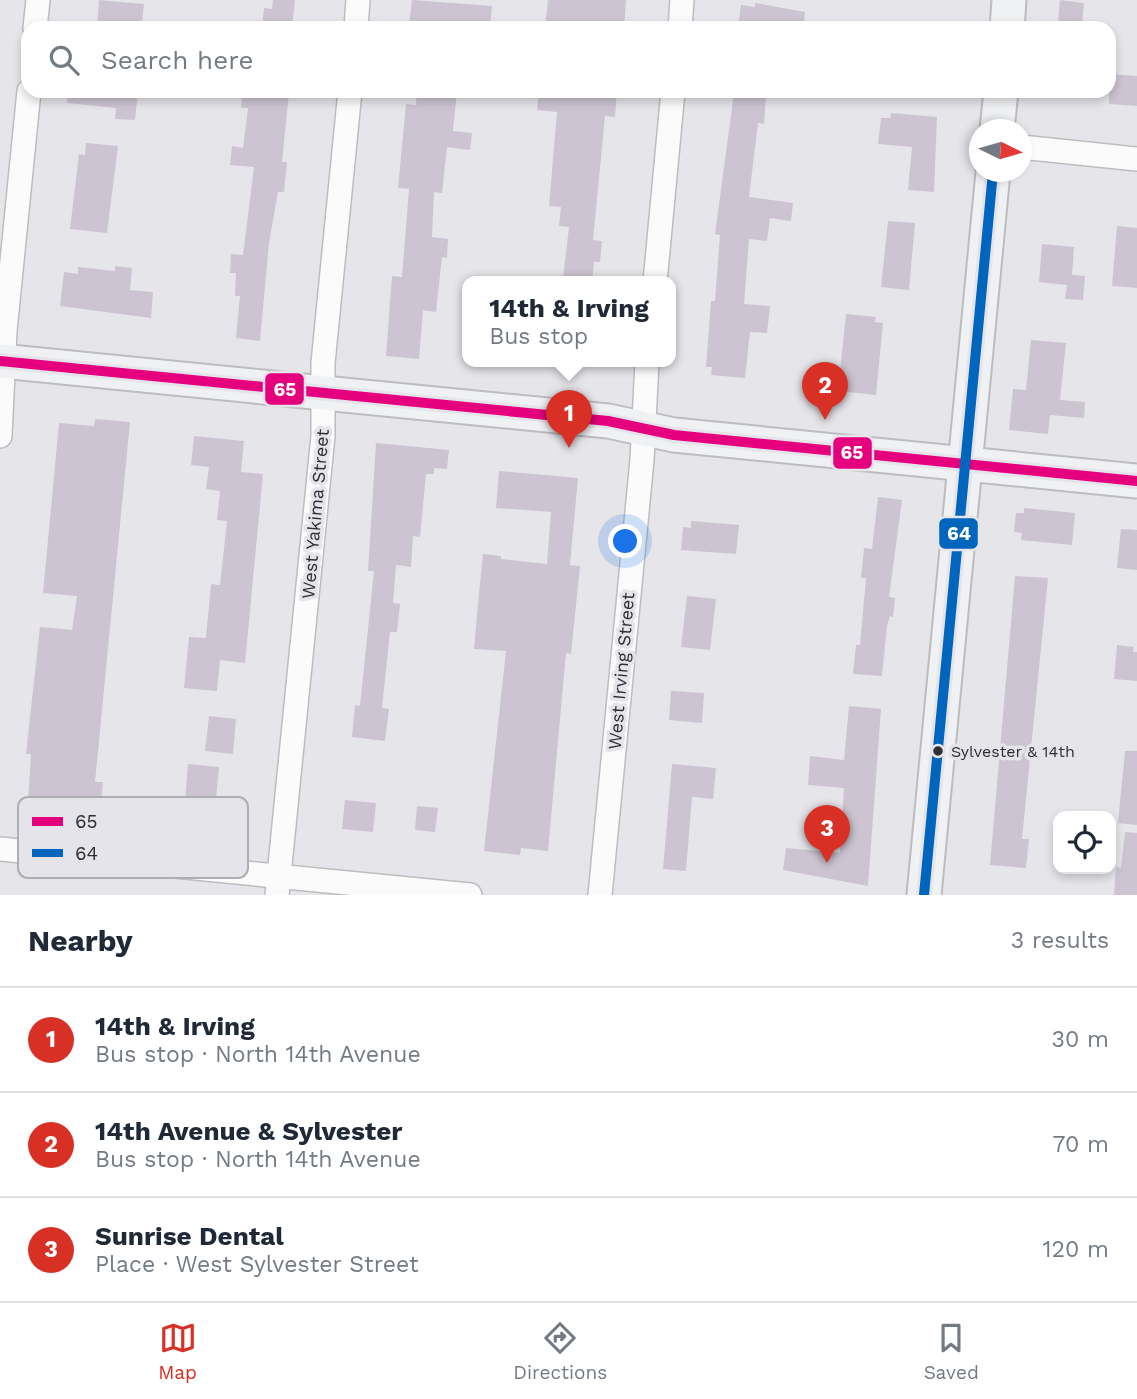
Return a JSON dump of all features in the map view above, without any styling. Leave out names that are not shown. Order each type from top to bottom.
[{"type":"street","points":[[36,21],[38,0]]},
{"type":"street","points":[[357,21],[359,0]]},
{"type":"street","points":[[680,21],[682,0]]},
{"type":"street","points":[[1008,21],[1009,0]]},
{"type":"street","points":[[0,436],[2,361],[28,98]]},
{"type":"street","name":"West Yakima Street","points":[[278,886],[323,436],[322,393],[348,98]]},
{"type":"street","points":[[656,276],[672,98]]},
{"type":"street","points":[[998,119],[999,98]]},
{"type":"street","points":[[1032,148],[1137,159]]},
{"type":"street","points":[[924,895],[992,182]]},
{"type":"street","points":[[2,361],[608,421],[674,435],[1137,481]]},
{"type":"street","name":"West Irving Street","points":[[600,895],[642,460],[647,367]]},
{"type":"street","points":[[0,849],[18,851]]},
{"type":"street","points":[[218,878],[278,886],[470,895]]},
{"type":"building","points":[[99,0],[144,4],[142,21],[98,21]]},
{"type":"building","points":[[273,0],[295,0],[293,21],[263,21],[264,8],[272,9]]},
{"type":"building","points":[[412,0],[492,6],[491,21],[409,21]]},
{"type":"building","points":[[548,0],[626,0],[624,21],[546,21]]},
{"type":"building","points":[[1060,0],[1084,3],[1082,21],[1058,21]]},
{"type":"building","points":[[755,3],[805,12],[804,21],[739,21],[741,5],[755,7]]},
{"type":"building","points":[[1116,74],[1137,76],[1137,106],[1109,104],[1109,98],[1116,98]]},
{"type":"building","points":[[67,98],[137,98],[135,120],[115,119],[116,108],[67,103]]},
{"type":"building","points":[[242,98],[288,98],[282,162],[287,162],[284,192],[278,192],[269,243],[260,341],[236,338],[240,296],[235,296],[236,273],[230,273],[231,254],[243,255],[254,167],[230,165],[232,146],[243,148],[248,108],[241,108]]},
{"type":"building","points":[[416,98],[456,98],[453,131],[472,133],[470,150],[447,147],[442,193],[434,192],[432,237],[448,239],[447,258],[442,257],[436,312],[423,310],[419,359],[386,356],[392,276],[402,277],[409,189],[398,188],[406,104],[416,105]]},
{"type":"building","points":[[538,98],[616,98],[615,117],[605,116],[593,240],[602,241],[600,262],[594,262],[593,276],[563,276],[569,227],[559,226],[561,207],[549,206],[557,112],[537,110]]},
{"type":"building","points":[[733,98],[766,98],[764,124],[758,123],[749,197],[793,203],[791,221],[770,218],[767,241],[749,239],[744,304],[770,306],[767,333],[750,332],[745,378],[711,375],[712,367],[706,367],[720,235],[715,234]]},
{"type":"building","points":[[891,113],[937,117],[934,192],[908,190],[912,147],[878,144],[881,118],[890,118]]},
{"type":"building","points":[[86,143],[118,146],[107,233],[70,229],[79,154],[85,155]]},
{"type":"building","points":[[888,221],[915,223],[909,290],[881,287]]},
{"type":"building","points":[[1117,226],[1137,228],[1137,288],[1112,286]]},
{"type":"building","points":[[1042,244],[1074,247],[1072,275],[1085,276],[1083,300],[1065,299],[1067,285],[1039,282]]},
{"type":"building","points":[[115,266],[132,268],[130,290],[153,292],[151,318],[60,306],[64,272],[78,274],[78,267],[115,271]]},
{"type":"building","points":[[846,314],[876,317],[875,322],[883,323],[876,395],[838,391]]},
{"type":"building","points":[[1031,340],[1066,343],[1060,400],[1085,402],[1084,418],[1050,415],[1048,434],[1009,430],[1013,389],[1026,390]]},
{"type":"building","points":[[95,419],[130,422],[95,782],[103,782],[101,797],[28,797],[31,754],[26,754],[40,627],[72,630],[77,596],[43,593],[59,423],[94,426]]},
{"type":"building","points":[[194,436],[244,441],[241,472],[263,474],[245,663],[220,660],[217,691],[184,688],[189,637],[206,638],[211,584],[220,585],[227,521],[217,520],[220,491],[206,489],[209,467],[191,465]]},
{"type":"building","points":[[376,443],[449,450],[447,469],[434,468],[434,474],[426,474],[420,537],[413,536],[411,567],[396,565],[393,603],[400,604],[397,632],[390,632],[382,708],[389,709],[385,741],[352,737],[355,705],[360,706],[374,571],[368,571]]},
{"type":"building","points":[[499,471],[578,478],[570,565],[580,566],[571,654],[566,653],[548,851],[521,848],[520,855],[484,851],[506,651],[474,649],[479,593],[483,554],[501,556],[501,559],[547,564],[551,512],[496,508]]},
{"type":"building","points":[[878,497],[902,500],[889,597],[895,598],[893,617],[890,616],[887,626],[882,676],[853,674],[856,645],[860,645],[866,578],[861,578],[864,548],[872,549]]},
{"type":"building","points":[[1024,508],[1075,513],[1072,545],[1021,540],[1022,533],[1014,532],[1016,513],[1024,513]]},
{"type":"building","points":[[691,521],[739,525],[736,554],[681,550],[683,527],[691,528]]},
{"type":"building","points":[[1121,529],[1137,530],[1137,570],[1117,568]]},
{"type":"building","points":[[1015,576],[1048,578],[1022,839],[1029,839],[1026,868],[990,865]]},
{"type":"building","points":[[687,596],[716,599],[710,650],[681,647]]},
{"type":"building","points":[[1117,645],[1134,647],[1133,652],[1137,652],[1137,681],[1114,679]]},
{"type":"building","points":[[671,691],[704,693],[702,723],[669,720]]},
{"type":"building","points":[[849,706],[881,709],[868,886],[783,870],[786,848],[840,853],[844,788],[808,785],[810,756],[844,760]]},
{"type":"building","points":[[209,716],[236,719],[233,754],[205,751]]},
{"type":"building","points":[[1125,751],[1137,751],[1137,825],[1118,823]]},
{"type":"building","points":[[188,764],[219,767],[216,797],[185,797]]},
{"type":"building","points":[[672,764],[716,768],[713,799],[692,797],[686,871],[663,869]]},
{"type":"building","points":[[345,800],[376,803],[373,832],[342,829]]},
{"type":"building","points":[[417,806],[438,808],[435,832],[415,830]]},
{"type":"building","points":[[1125,832],[1137,833],[1137,895],[1114,895],[1116,867],[1121,868]]},
{"type":"transit line","name":"64","points":[[924,895],[992,182]]},
{"type":"transit line","name":"65","points":[[0,361],[608,421],[674,435],[1137,481]]},
{"type":"place","name":"14th Avenue & Sylvester","points":[[825,420]]},
{"type":"place","name":"14th & Irving","points":[[569,448]]},
{"type":"place","name":"Sylvester & 14th","points":[[938,751]]},
{"type":"place","name":"Sunrise Dental","points":[[827,863]]}]
